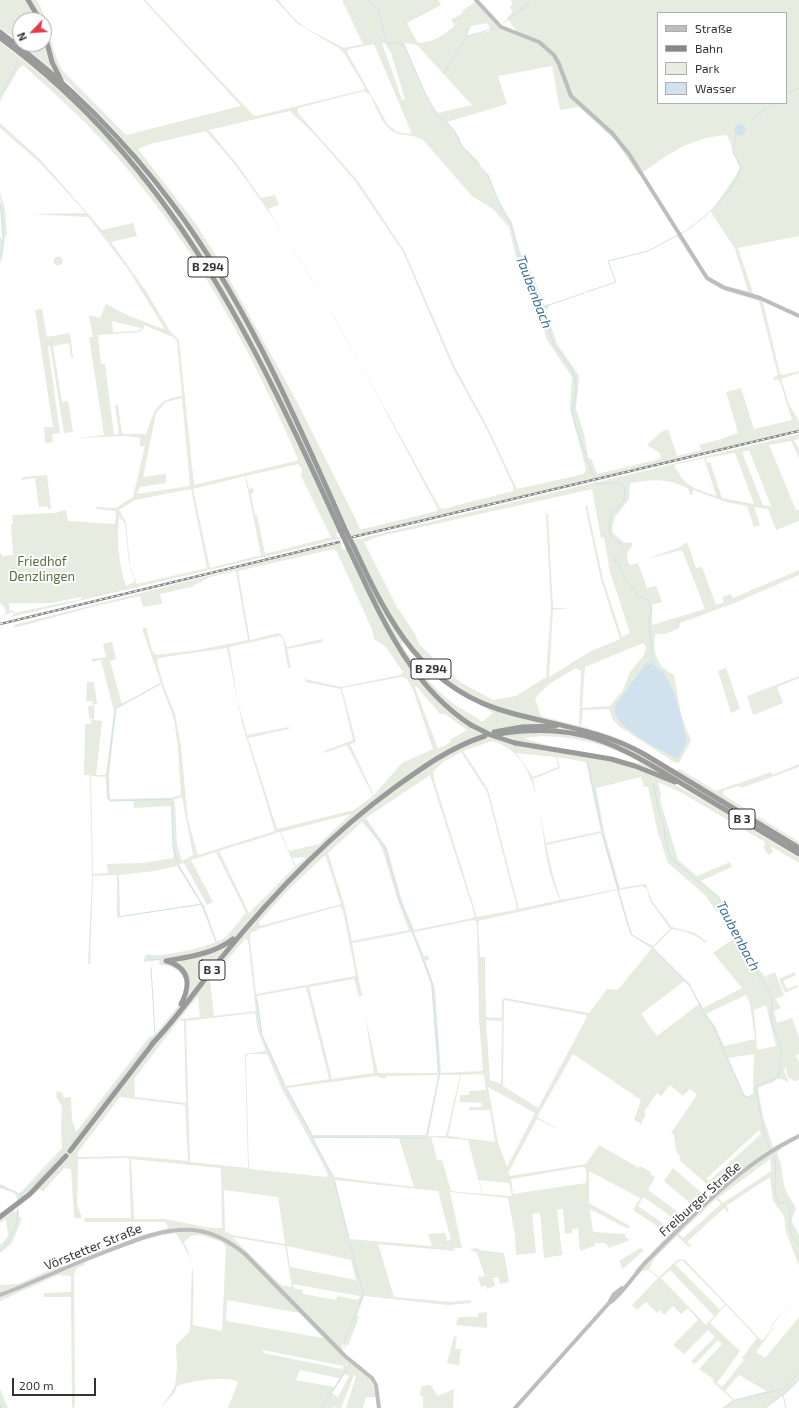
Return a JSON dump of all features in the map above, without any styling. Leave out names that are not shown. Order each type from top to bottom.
[{"type":"highway","points":[[28,0],[35,12]]},
{"type":"highway","name":"B 294","points":[[0,32],[12,41]]},
{"type":"highway","name":"B 294","points":[[0,38],[47,76],[95,122],[142,175],[180,225],[207,265],[242,325],[274,388],[344,531],[388,630],[410,665],[440,701],[471,725],[491,735],[515,743],[611,760],[635,766],[684,785]]},
{"type":"highway","name":"B 294","points":[[26,52],[64,84],[98,117],[135,157],[174,206],[208,256],[268,362],[344,531]]},
{"type":"highway","points":[[49,52],[52,62],[64,84]]},
{"type":"highway","name":"B 294","points":[[352,548],[390,619],[416,654],[433,671],[472,698],[511,713],[567,726]]},
{"type":"highway","name":"B 3","points":[[799,848],[632,747],[596,733],[567,726],[522,727],[496,733],[546,731],[588,736],[618,746],[799,854]]},
{"type":"highway","name":"B 3","points":[[152,1044],[181,1004],[233,939],[264,904],[331,840],[403,782],[451,750],[485,736]]},
{"type":"highway","name":"B 3","points":[[70,1150],[152,1044],[273,896]]},
{"type":"highway","points":[[181,1004],[188,987],[186,977],[179,967],[166,961],[206,953],[226,945],[233,939]]},
{"type":"highway","points":[[0,1217],[20,1202],[50,1174],[66,1156]]},
{"type":"street","points":[[476,0],[501,27],[539,42],[549,49],[559,64],[571,96],[612,133],[629,154],[706,278],[725,288],[760,298],[799,316]]},
{"type":"street","name":"Freiburger Straße","points":[[515,1408],[609,1303],[614,1294],[623,1288],[679,1229],[719,1192],[769,1152],[799,1136]]},
{"type":"street","name":"Vörstetter Straße","points":[[0,1295],[142,1237],[174,1231],[201,1232],[223,1238],[245,1254],[340,1352],[375,1381],[379,1408]]},
{"type":"green space","points":[[0,0],[25,0],[33,12],[12,12],[12,36],[0,28]]},
{"type":"green space","points":[[30,0],[37,0],[43,12],[37,12]]},
{"type":"green space","name":"Friedhof Denzlingen","points":[[143,0],[145,0],[253,115],[256,116],[363,90],[365,88],[342,50],[298,24],[275,0],[278,0],[304,27],[344,48],[363,44],[342,0],[438,0],[441,5],[407,23],[418,43],[433,40],[447,32],[455,25],[451,20],[463,13],[462,11],[475,2],[474,0],[478,0],[499,24],[517,32],[507,18],[512,13],[510,5],[513,5],[511,0],[799,0],[799,236],[738,248],[753,293],[799,314],[799,317],[763,302],[780,374],[782,375],[799,371],[799,373],[781,379],[789,404],[799,421],[799,430],[11,617],[14,613],[81,599],[81,597],[51,603],[9,603],[10,611],[14,610],[14,612],[2,616],[6,613],[4,607],[0,603],[0,554],[2,554],[2,556],[13,555],[11,524],[13,524],[12,515],[55,513],[66,510],[68,521],[115,524],[115,511],[97,509],[96,507],[116,508],[133,497],[145,446],[140,446],[140,438],[126,436],[76,438],[104,435],[89,337],[93,337],[89,315],[100,318],[106,304],[127,315],[163,329],[164,328],[128,269],[88,217],[31,214],[86,213],[39,162],[0,128],[0,123],[41,160],[102,230],[133,223],[137,236],[111,242],[146,291],[170,331],[179,340],[194,485],[296,461],[298,459],[261,378],[219,300],[196,262],[145,190],[94,132],[23,65],[19,68],[0,101],[0,42],[55,87],[105,136],[151,190],[172,218],[214,281],[253,351],[289,423],[340,532],[336,533],[338,537],[351,534],[275,372],[177,206],[116,131],[61,76],[50,52],[52,52],[52,42],[55,54],[63,71],[126,135],[241,106]],"holes":[[[487,23],[491,31],[467,36],[471,26]],[[382,43],[385,43],[391,53],[405,99],[402,100]],[[404,43],[417,45],[472,105],[437,113],[426,95]],[[374,44],[412,134],[397,132],[388,125],[347,52],[349,49]],[[552,66],[560,110],[579,107],[614,139],[639,175],[670,154],[690,143],[727,135],[740,167],[711,212],[735,249],[748,291],[720,285],[707,277],[679,236],[677,236],[706,280],[720,289],[759,301],[778,375],[773,378],[774,380],[777,379],[780,382],[792,420],[754,429],[741,388],[726,392],[738,433],[699,445],[701,450],[677,456],[668,429],[661,432],[647,445],[660,453],[661,458],[597,474],[592,460],[588,457],[585,458],[588,456],[584,434],[576,409],[579,376],[557,344],[546,310],[549,307],[548,304],[544,305],[533,275],[520,252],[512,223],[497,197],[488,175],[479,166],[480,163],[461,144],[459,137],[447,122],[507,104],[498,76]],[[364,91],[370,95],[381,118],[389,128],[394,132],[415,137],[424,141],[472,196],[493,209],[509,227],[516,257],[536,300],[547,340],[572,377],[570,409],[586,469],[584,474],[517,489],[488,428],[454,365],[405,252],[358,181],[298,113],[298,108]],[[290,111],[316,136],[355,181],[403,252],[452,366],[487,430],[514,488],[513,491],[443,509],[440,508],[335,318],[323,299],[347,340],[438,509],[437,511],[360,530],[296,400],[221,264],[196,224],[138,149],[150,144],[206,131],[240,171],[289,243],[268,209],[279,205],[275,195],[261,198],[237,164],[209,130]],[[112,321],[142,328],[137,331],[113,332]],[[144,325],[173,337],[177,341],[182,396],[166,400],[157,408],[146,434],[122,434],[118,405],[115,405],[119,434],[114,435],[105,364],[101,364],[98,335],[139,332],[144,329]],[[182,398],[190,486],[137,494],[140,487],[166,483],[166,474],[143,477],[156,413],[166,402]],[[298,464],[302,469],[301,476],[331,537],[265,554],[251,494],[254,492],[253,488],[249,489],[246,476]],[[245,476],[261,555],[210,568],[193,489]],[[191,489],[207,568],[137,584],[130,565],[126,522],[119,510],[135,500]],[[119,516],[125,524],[129,563],[135,582],[126,586],[121,568],[118,542]]]},
{"type":"green space","points":[[31,52],[49,52],[55,73]]},
{"type":"green space","points":[[86,108],[150,179],[205,256],[244,323],[280,391],[345,531],[337,519],[269,375],[225,294],[175,217],[117,144],[85,110]]},
{"type":"green space","points":[[0,191],[5,210],[7,235],[5,235],[2,259],[0,255],[0,238],[2,237]]},
{"type":"green space","points":[[58,256],[63,261],[58,266],[53,261]]},
{"type":"green space","points":[[42,309],[47,337],[70,333],[73,358],[71,358],[69,343],[53,346],[62,402],[68,401],[73,432],[64,433],[50,346],[48,347],[60,433],[52,434],[53,442],[45,443],[44,427],[53,427],[35,310]]},
{"type":"green space","points":[[799,434],[799,439],[794,440],[799,450],[799,458],[791,441],[769,445],[796,510],[799,510],[799,521],[776,530],[768,509],[754,507],[760,525],[754,527],[747,506],[726,502],[693,490],[693,494],[690,495],[688,488],[673,482],[653,480],[630,483],[629,499],[615,517],[612,528],[613,533],[624,543],[631,542],[632,546],[627,553],[628,563],[631,565],[638,563],[647,588],[656,586],[662,602],[652,605],[652,625],[705,609],[682,550],[646,559],[680,547],[687,542],[696,568],[702,567],[716,605],[724,602],[722,597],[730,594],[733,598],[799,570],[799,575],[737,602],[680,623],[679,628],[665,634],[655,634],[655,653],[663,667],[674,675],[681,714],[691,741],[679,763],[674,762],[620,727],[613,720],[609,709],[583,710],[581,726],[621,739],[677,771],[679,769],[716,791],[771,772],[772,775],[799,764],[799,767],[741,788],[739,786],[725,790],[722,794],[799,842],[799,852],[620,745],[618,747],[670,777],[668,781],[719,809],[799,858],[799,863],[771,846],[773,852],[768,855],[764,848],[765,842],[682,793],[658,782],[661,796],[660,800],[678,860],[697,876],[730,862],[732,867],[701,881],[719,896],[755,966],[765,976],[768,982],[766,976],[775,972],[784,995],[776,999],[781,1008],[774,1011],[777,1023],[792,1018],[799,1037],[799,1054],[785,1061],[796,1056],[799,1062],[799,1080],[794,1081],[787,1076],[786,1065],[784,1071],[789,1082],[778,1078],[773,1082],[759,1087],[758,1090],[763,1116],[773,1147],[799,1134],[799,1138],[782,1148],[777,1153],[781,1165],[785,1188],[796,1209],[792,1220],[799,1235],[799,1266],[786,1232],[784,1216],[773,1201],[770,1177],[726,1206],[729,1211],[727,1212],[724,1208],[687,1242],[691,1245],[689,1247],[677,1236],[654,1259],[649,1269],[659,1277],[677,1260],[682,1259],[685,1260],[762,1341],[772,1329],[770,1327],[799,1291],[771,1327],[773,1329],[756,1352],[765,1358],[799,1317],[799,1380],[789,1391],[766,1408],[723,1408],[733,1400],[713,1382],[713,1379],[699,1369],[722,1344],[718,1340],[695,1364],[691,1361],[715,1337],[708,1330],[684,1354],[673,1345],[698,1320],[688,1308],[681,1314],[673,1306],[664,1315],[660,1310],[657,1313],[646,1302],[637,1310],[632,1305],[658,1278],[649,1270],[642,1271],[639,1275],[634,1271],[669,1234],[633,1210],[640,1198],[589,1171],[589,1203],[630,1226],[628,1229],[590,1209],[593,1232],[626,1234],[625,1237],[630,1240],[609,1248],[605,1243],[595,1243],[594,1246],[580,1251],[578,1228],[572,1229],[572,1233],[565,1234],[563,1209],[557,1209],[562,1255],[544,1258],[540,1213],[532,1214],[536,1253],[516,1255],[515,1235],[508,1198],[450,1192],[462,1248],[454,1248],[455,1251],[378,1244],[394,1297],[451,1302],[471,1300],[471,1303],[448,1305],[364,1296],[357,1315],[359,1317],[348,1346],[342,1343],[342,1350],[340,1353],[367,1376],[374,1388],[376,1397],[366,1397],[363,1408],[346,1408],[356,1376],[354,1375],[341,1408],[336,1408],[335,1406],[333,1408],[228,1408],[238,1382],[226,1379],[217,1379],[190,1382],[177,1386],[175,1392],[161,1408],[175,1386],[177,1368],[176,1345],[190,1331],[192,1266],[194,1283],[193,1325],[222,1331],[226,1247],[222,1242],[200,1235],[191,1236],[184,1242],[191,1261],[176,1233],[129,1245],[85,1262],[84,1265],[76,1269],[74,1276],[74,1408],[72,1408],[71,1297],[44,1297],[44,1293],[71,1292],[71,1276],[58,1275],[0,1301],[0,1285],[18,1284],[63,1264],[65,1270],[83,1263],[81,1256],[102,1248],[106,1249],[142,1235],[166,1229],[168,1227],[165,1222],[85,1222],[84,1218],[131,1218],[129,1158],[78,1159],[77,1204],[82,1218],[75,1218],[74,1216],[71,1169],[64,1168],[44,1191],[38,1190],[20,1206],[20,1199],[17,1200],[17,1196],[19,1194],[16,1195],[0,1188],[0,1184],[18,1193],[21,1192],[62,1148],[62,1107],[56,1096],[57,1091],[62,1093],[64,1098],[71,1097],[72,1120],[76,1132],[150,1036],[154,1036],[181,1001],[186,990],[186,984],[181,974],[172,967],[160,965],[159,960],[144,962],[145,955],[181,952],[216,942],[201,905],[117,917],[117,875],[93,876],[90,964],[88,964],[92,876],[90,775],[84,775],[85,724],[91,724],[92,719],[89,719],[88,706],[93,706],[92,701],[86,701],[87,682],[94,682],[97,704],[94,704],[94,720],[102,721],[96,775],[106,775],[114,711],[101,660],[92,662],[92,659],[106,657],[103,644],[112,642],[116,659],[110,661],[122,704],[161,683],[142,629],[146,627],[152,650],[156,655],[198,650],[248,640],[236,571],[210,577],[191,587],[160,594],[162,604],[143,607],[140,596],[14,628],[14,625],[295,554]],"holes":[[[749,450],[771,506],[763,505],[742,452]],[[735,453],[754,504],[722,498],[710,462],[707,463],[706,458]],[[704,458],[716,496],[690,486],[678,473],[674,465]],[[592,489],[601,538],[604,537],[610,572],[630,633],[622,637],[603,579],[587,505],[585,506],[601,580],[620,639],[591,651],[549,677],[553,610],[571,608],[553,608],[548,514],[546,514],[551,609],[546,677],[516,696],[493,700],[460,682],[443,668],[419,644],[415,634],[397,607],[364,542],[377,537]],[[354,541],[356,547],[343,550],[341,544]],[[334,549],[337,552],[372,629],[374,639],[386,647],[403,672],[400,675],[341,687],[305,679],[306,682],[341,689],[353,740],[324,751],[325,753],[347,745],[373,796],[354,810],[277,829],[248,738],[289,729],[289,727],[247,735],[238,702],[229,647],[280,636],[283,639],[288,668],[291,668],[287,649],[323,642],[322,639],[287,647],[282,635],[278,633],[250,640],[238,571]],[[403,642],[422,665],[443,682],[493,713],[482,722],[446,698],[425,676],[401,644]],[[643,643],[646,647],[644,655],[630,672],[623,690],[610,706],[582,708],[585,667]],[[227,648],[242,723],[275,831],[198,855],[188,820],[181,747],[175,714],[163,684],[157,661],[158,658]],[[576,668],[581,671],[579,726],[541,716],[535,698],[549,684]],[[401,677],[407,679],[413,690],[433,749],[402,763],[374,795],[350,744],[356,742],[342,688]],[[161,684],[174,719],[178,748],[181,795],[171,798],[110,799],[109,776],[116,709]],[[415,687],[417,687],[440,714],[445,714],[467,730],[450,740],[451,742],[438,749]],[[472,723],[515,740],[515,745],[482,733]],[[543,736],[581,740],[617,751],[640,762],[637,764],[597,754],[553,747],[523,738]],[[492,741],[509,749],[521,761],[530,777],[536,794],[540,813],[533,779],[560,768],[557,757],[586,762],[601,831],[546,843],[540,814],[552,880],[560,900],[519,909],[488,789],[463,751]],[[461,752],[487,792],[517,908],[515,910],[477,917],[435,783],[433,772],[443,762]],[[516,753],[556,757],[558,767],[533,777]],[[430,775],[475,916],[473,918],[414,930],[402,901],[387,848],[366,818]],[[91,776],[106,777],[107,798],[110,801],[133,801],[134,808],[171,806],[174,858],[142,863],[107,864],[108,873],[93,874]],[[641,777],[644,787],[648,787],[658,833],[668,863],[705,895],[722,919],[728,922],[736,937],[713,953],[742,988],[703,1008],[689,984],[653,948],[672,929],[690,933],[705,943],[707,942],[695,933],[672,927],[652,901],[646,884],[620,888],[604,831],[596,788]],[[182,797],[193,855],[182,861],[177,845],[175,804],[173,800]],[[351,814],[319,844],[289,851],[281,832]],[[362,822],[379,842],[399,904],[409,930],[352,941],[344,904],[328,853]],[[280,832],[295,867],[249,913],[219,851]],[[601,833],[617,889],[561,900],[554,879],[546,845]],[[216,852],[246,913],[226,937],[217,942],[204,906],[179,865],[184,863],[207,905],[213,902],[191,860]],[[324,856],[326,857],[341,904],[260,926],[259,922],[287,891]],[[306,857],[296,866],[292,858]],[[177,866],[201,904],[120,916],[119,875],[155,871]],[[643,886],[647,889],[650,901],[670,929],[653,946],[632,935],[619,890]],[[617,890],[631,935],[652,948],[618,990],[607,989],[589,1013],[505,998],[502,1000],[502,1017],[486,1017],[485,957],[480,957],[478,921]],[[340,906],[343,911],[356,976],[256,994],[250,939],[251,933],[261,928]],[[473,920],[476,921],[479,1018],[483,1071],[441,1073],[435,988],[425,961],[429,960],[428,955],[424,956],[414,932]],[[412,932],[431,984],[438,1073],[378,1073],[365,1015],[374,1073],[332,1079],[309,987],[354,979],[359,996],[362,996],[352,943]],[[245,939],[248,940],[256,1011],[214,1016],[210,980]],[[684,981],[691,988],[699,1004],[657,1036],[641,1014]],[[306,987],[329,1079],[286,1086],[262,1034],[257,996]],[[746,995],[750,1004],[755,1039],[724,1046],[715,1026],[706,1014]],[[198,996],[200,1017],[180,1019]],[[504,1000],[586,1015],[587,1017],[538,1108],[503,1086]],[[766,1005],[776,1046],[757,1050],[754,1010]],[[255,1013],[258,1031],[266,1051],[245,1054],[248,1168],[190,1162],[186,1021]],[[179,1020],[184,1021],[186,1103],[135,1097],[134,1079]],[[486,1020],[502,1021],[501,1084],[490,1080]],[[249,1054],[267,1054],[282,1089],[328,1175],[327,1177],[249,1169],[246,1056]],[[573,1054],[641,1100],[634,1120],[641,1124],[646,1114],[644,1112],[657,1093],[661,1096],[670,1085],[683,1096],[690,1089],[697,1095],[671,1133],[674,1134],[676,1151],[681,1157],[679,1160],[715,1191],[708,1199],[673,1168],[664,1181],[697,1209],[686,1218],[648,1190],[655,1177],[650,1174],[651,1172],[640,1166],[639,1168],[599,1145],[586,1164],[510,1176],[508,1173],[537,1119],[562,1131],[537,1117]],[[754,1054],[753,1094],[747,1097],[744,1094],[728,1058]],[[482,1074],[484,1076],[486,1090],[469,1091],[469,1095],[460,1095],[460,1102],[482,1103],[481,1107],[469,1107],[469,1110],[490,1110],[495,1142],[448,1136],[461,1075]],[[439,1075],[426,1135],[313,1135],[287,1088],[377,1076],[385,1079],[387,1076]],[[440,1075],[460,1075],[446,1136],[428,1136]],[[488,1087],[535,1113],[507,1167],[498,1143]],[[120,1097],[185,1105],[188,1161],[130,1156],[78,1157],[78,1152]],[[759,1130],[761,1134],[709,1181],[706,1179]],[[431,1137],[468,1140],[482,1194],[451,1191],[442,1160],[437,1160]],[[315,1138],[399,1138],[414,1187],[334,1177],[314,1140]],[[131,1159],[221,1168],[222,1228],[210,1228],[165,1219],[134,1219]],[[770,1159],[771,1171],[723,1203],[718,1198]],[[584,1167],[586,1170],[586,1183],[513,1194],[511,1179]],[[335,1180],[438,1191],[451,1240],[447,1241],[445,1233],[428,1234],[432,1246],[349,1239]],[[479,1180],[509,1183],[512,1196],[483,1194]],[[224,1190],[278,1197],[285,1244],[232,1235],[225,1231]],[[643,1197],[665,1212],[680,1225],[674,1231],[638,1206]],[[716,1199],[721,1204],[683,1238],[679,1234]],[[232,1237],[285,1246],[292,1287],[281,1285]],[[287,1246],[351,1260],[356,1280],[290,1267]],[[682,1260],[725,1304],[720,1310],[675,1264]],[[670,1270],[714,1316],[706,1325],[661,1278]],[[293,1284],[360,1296],[358,1300],[337,1296],[336,1300],[303,1294],[303,1290],[294,1288]],[[227,1300],[300,1313],[323,1338],[226,1321]],[[726,1305],[757,1338],[742,1358],[744,1360],[722,1387],[717,1383],[740,1351],[710,1323]],[[263,1350],[344,1366],[342,1369],[263,1353]],[[300,1370],[338,1378],[339,1379],[334,1387],[296,1380]],[[345,1374],[349,1376],[338,1397],[332,1393]],[[739,1375],[766,1391],[785,1386],[735,1400],[725,1391]]]},
{"type":"green space","points":[[47,475],[51,509],[48,509],[48,506],[39,507],[35,478],[22,480],[22,477]]},
{"type":"green space","points":[[726,668],[740,709],[731,713],[718,671]]},
{"type":"green space","points":[[799,676],[799,678],[777,687],[783,703],[753,715],[747,696]]},
{"type":"green space","points":[[795,972],[796,975],[783,981],[787,989],[797,985],[798,987],[785,993],[779,979]]},
{"type":"green space","points":[[14,1203],[14,1212],[19,1210],[19,1217],[22,1218],[12,1243],[0,1253],[0,1245],[7,1238],[8,1233],[6,1219],[0,1223],[0,1213]]},
{"type":"green space","points":[[478,1248],[479,1250],[504,1253],[509,1282],[500,1284],[498,1277],[493,1278],[495,1286],[487,1289],[486,1285],[481,1287],[478,1277],[485,1276],[477,1253],[470,1249]]},
{"type":"green space","points":[[640,1248],[644,1250],[623,1269],[619,1261]]},
{"type":"green space","points":[[487,1312],[487,1328],[456,1325],[458,1317],[478,1317],[478,1313]]},
{"type":"green space","points":[[454,1336],[457,1337],[455,1349],[461,1349],[459,1365],[447,1363]]},
{"type":"green space","points":[[430,1385],[438,1396],[454,1389],[453,1408],[423,1408],[423,1396],[420,1396],[421,1386]]},
{"type":"green space","points":[[0,1389],[8,1408],[0,1408]]},
{"type":"water","points":[[740,124],[744,126],[746,130],[744,134],[740,136],[736,134],[734,130],[736,126]]},
{"type":"water","points":[[647,662],[656,666],[664,674],[670,684],[679,708],[687,742],[678,759],[650,744],[629,730],[620,722],[616,714],[615,706]]},
{"type":"waterway","name":"Taubenbach","points":[[368,0],[378,9],[386,41]]},
{"type":"waterway","points":[[503,23],[526,6],[530,0]]},
{"type":"waterway","points":[[444,73],[467,36],[497,28]]},
{"type":"waterway","name":"Taubenbach","points":[[387,43],[399,43],[404,45],[426,95],[438,116],[446,121],[454,130],[462,147],[488,175],[502,210]]},
{"type":"waterway","points":[[0,95],[14,71],[17,62]]},
{"type":"waterway","points":[[787,94],[799,88]]},
{"type":"waterway","points":[[752,119],[772,104]]},
{"type":"waterway","points":[[681,234],[708,214],[732,186],[741,167],[733,152],[736,135]]},
{"type":"waterway","points":[[0,204],[4,237],[0,262]]},
{"type":"waterway","name":"Taubenbach","points":[[504,214],[511,224],[519,256],[529,272],[554,345],[572,369],[576,381],[576,393],[572,410],[576,428],[596,484],[616,483],[625,487],[624,501],[619,505],[618,509],[612,510],[609,529],[612,536],[621,544],[623,548],[614,558],[615,562],[618,563],[623,576],[639,597],[648,600],[652,609],[649,619],[653,666]]},
{"type":"waterway","points":[[587,292],[616,282],[608,261],[648,251],[678,235]]},
{"type":"waterway","points":[[543,307],[584,293]]},
{"type":"waterway","points":[[107,775],[116,708],[160,684]]},
{"type":"waterway","points":[[588,763],[602,831]]},
{"type":"waterway","points":[[107,777],[108,798],[110,801],[171,799]]},
{"type":"waterway","name":"Taubenbach","points":[[654,784],[658,808],[664,826],[665,837],[671,859],[683,867],[693,878],[718,897],[750,963],[768,989],[772,998],[771,1022],[781,1045],[781,1057]]},
{"type":"waterway","points":[[172,800],[173,848],[177,861]]},
{"type":"waterway","points":[[365,821],[385,848],[399,898],[412,930]]},
{"type":"waterway","points":[[602,833],[618,888]]},
{"type":"waterway","points":[[179,866],[204,908],[216,942]]},
{"type":"waterway","points":[[618,890],[627,923],[632,935],[651,947]]},
{"type":"waterway","points":[[118,917],[202,904]]},
{"type":"waterway","points":[[412,932],[432,983],[439,1073]]},
{"type":"waterway","points":[[203,951],[211,948]]},
{"type":"waterway","points":[[653,948],[689,984],[703,1011]]},
{"type":"waterway","points":[[148,958],[151,960],[176,957]]},
{"type":"waterway","points":[[70,1144],[155,1035],[151,967]]},
{"type":"waterway","points":[[257,1000],[262,1035],[284,1085]]},
{"type":"waterway","points":[[705,1014],[714,1028],[744,1096],[748,1097],[752,1095]]},
{"type":"waterway","name":"Taubenbach","points":[[771,1151],[765,1138],[756,1086],[778,1078],[781,1060]]},
{"type":"waterway","points":[[427,1135],[439,1075]]},
{"type":"waterway","points":[[287,1090],[311,1134]]},
{"type":"waterway","points":[[313,1137],[426,1138]]},
{"type":"waterway","points":[[313,1140],[333,1177]]},
{"type":"waterway","points":[[18,1197],[43,1175],[65,1150]]},
{"type":"waterway","name":"Taubenbach","points":[[773,1153],[776,1165],[776,1198],[779,1204],[786,1201],[790,1207],[790,1230],[799,1246]]},
{"type":"waterway","points":[[334,1180],[349,1238]]},
{"type":"waterway","points":[[0,1186],[16,1192],[18,1200]]},
{"type":"waterway","points":[[0,1251],[5,1247],[14,1230],[18,1205]]},
{"type":"waterway","points":[[350,1243],[363,1293]]},
{"type":"waterway","points":[[344,1348],[344,1340],[363,1296]]},
{"type":"waterway","points":[[321,1408],[350,1364]]},
{"type":"waterway","points":[[735,1400],[783,1389],[799,1373]]},
{"type":"waterway","name":"Taubenbach","points":[[765,1408],[787,1391],[799,1379]]},
{"type":"waterway","points":[[783,1395],[786,1408]]},
{"type":"waterway","points":[[723,1408],[733,1401]]},
{"type":"waterway","points":[[0,1404],[1,1408]]},
{"type":"railway","points":[[353,537],[799,431]]},
{"type":"railway","points":[[0,624],[339,542]]}]
